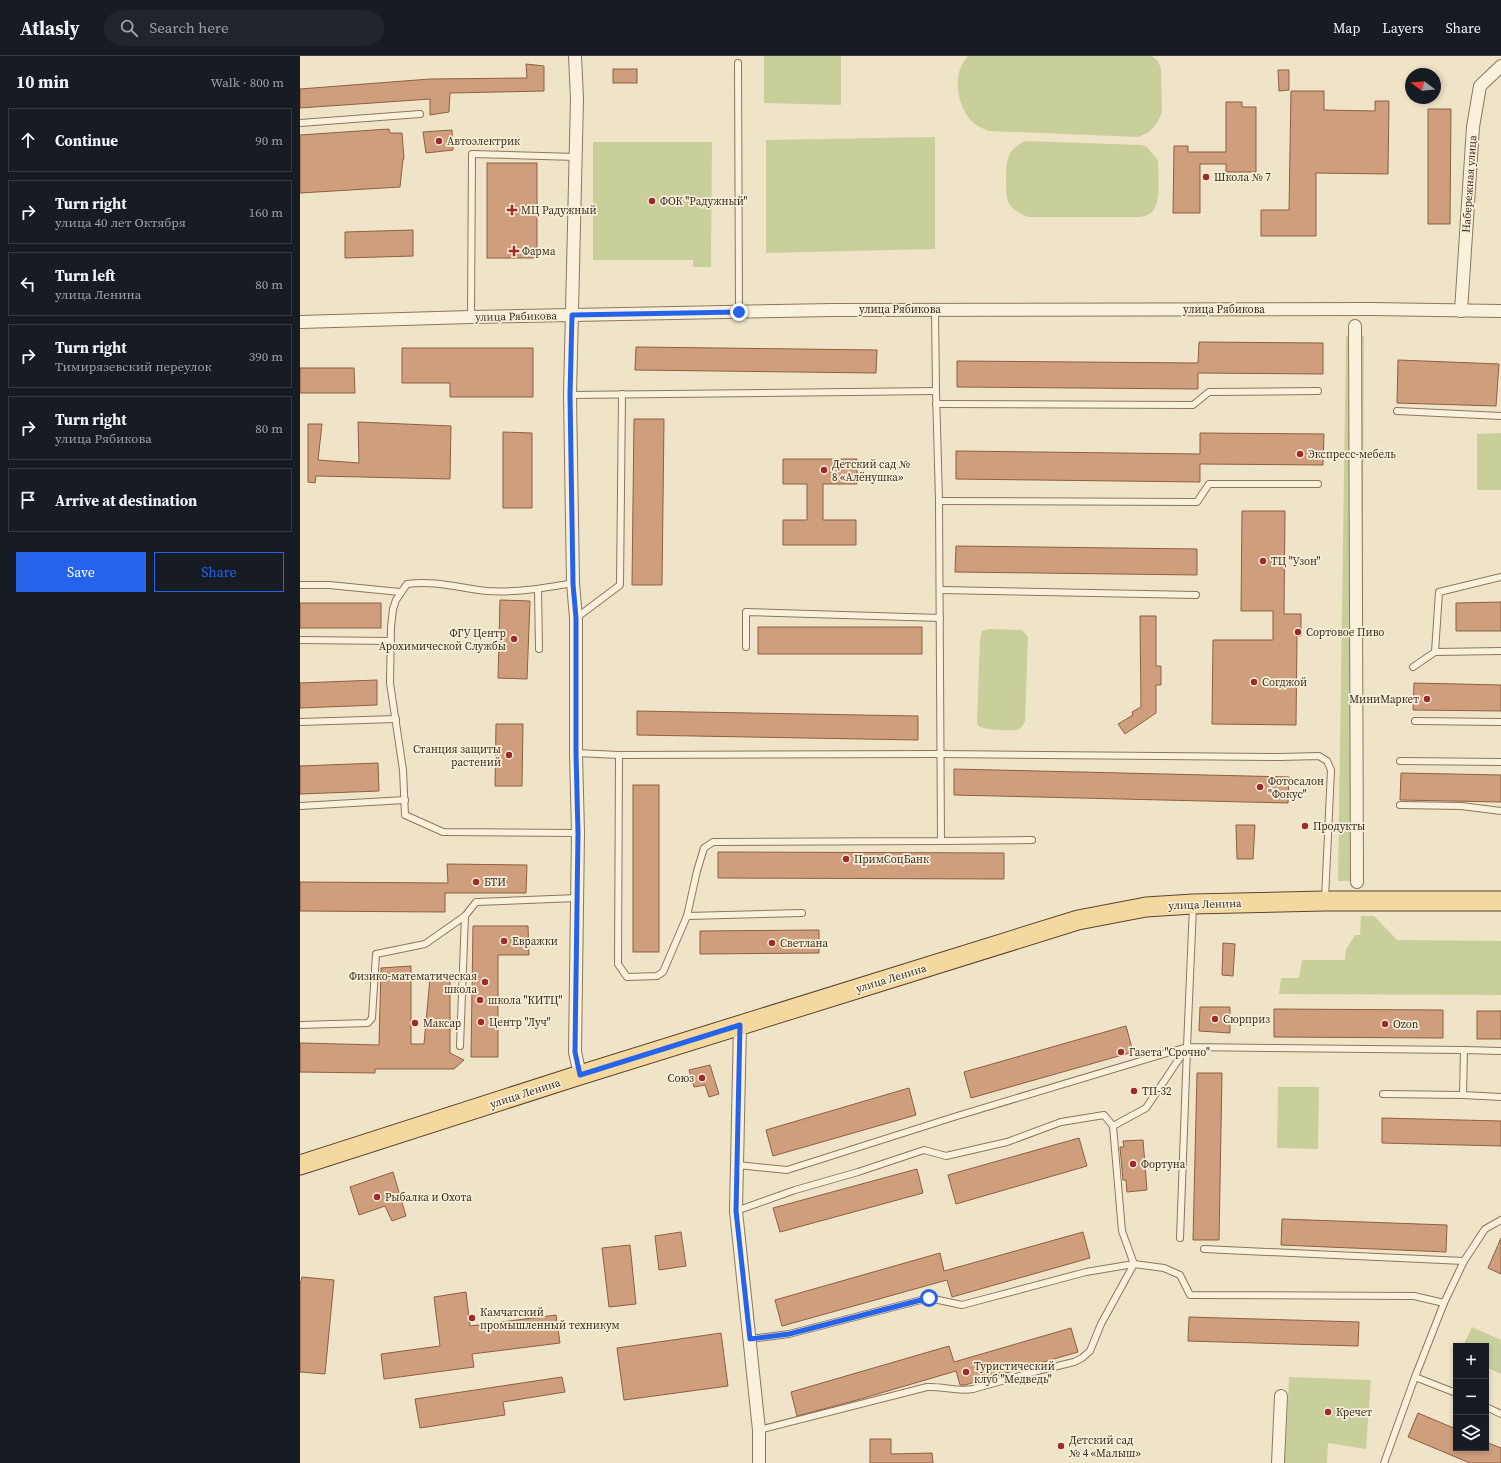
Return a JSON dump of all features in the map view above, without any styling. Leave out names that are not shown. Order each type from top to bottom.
[{"type":"main road","name":"улица Ленина","points":[[300,1165],[580,1075],[1078,920],[1146,907],[1193,904],[1325,901],[1501,901]]},
{"type":"street","points":[[575,56],[577,99],[570,395],[573,584],[576,618],[576,753],[578,833],[575,1052],[580,1075]]},
{"type":"street","name":"Набережная улица","points":[[1462,311],[1473,126],[1480,86],[1501,66]]},
{"type":"street","name":"улица Рябикова","points":[[300,322],[471,316],[936,309],[1371,309],[1501,311]]},
{"type":"street","points":[[1355,326],[1357,882]]},
{"type":"street","points":[[740,1025],[736,1211],[750,1339],[758,1430],[759,1463]]},
{"type":"street","points":[[1278,1463],[1282,1396]]},
{"type":"lane","points":[[738,63],[739,312]]},
{"type":"lane","points":[[300,123],[420,114]]},
{"type":"lane","points":[[471,316],[472,154],[576,158]]},
{"type":"lane","points":[[936,309],[936,404],[940,590],[941,841]]},
{"type":"lane","points":[[570,395],[936,391]]},
{"type":"lane","points":[[936,404],[1193,404],[1209,392],[1318,391]]},
{"type":"lane","points":[[576,618],[620,585],[622,394]]},
{"type":"lane","points":[[1397,411],[1501,416]]},
{"type":"lane","points":[[939,500],[1197,502],[1209,484],[1318,484]]},
{"type":"lane","points":[[1435,652],[1439,592],[1501,577]]},
{"type":"lane","points":[[573,584],[538,590],[487,591],[434,583],[407,584],[400,592],[392,609],[390,683],[403,770],[405,814],[443,832],[578,833]]},
{"type":"lane","points":[[300,585],[328,585],[400,592]]},
{"type":"lane","points":[[538,590],[539,649]]},
{"type":"lane","points":[[940,590],[1196,595]]},
{"type":"lane","points":[[746,647],[746,612],[940,618]]},
{"type":"lane","points":[[300,640],[391,641]]},
{"type":"lane","points":[[1413,667],[1435,652],[1501,652]]},
{"type":"lane","points":[[300,722],[396,719]]},
{"type":"lane","points":[[1415,721],[1501,722]]},
{"type":"lane","points":[[576,753],[619,755],[940,754],[1279,757],[1319,756],[1327,761],[1331,770],[1325,901]]},
{"type":"lane","points":[[619,755],[618,964],[627,977],[657,976],[663,972],[687,916],[697,871],[704,848],[713,842],[1032,840]]},
{"type":"lane","points":[[1400,761],[1501,762]]},
{"type":"lane","points":[[300,806],[405,800]]},
{"type":"lane","points":[[1400,805],[1461,806],[1501,811]]},
{"type":"lane","points":[[300,1025],[368,1023],[372,1018],[376,954],[426,944],[465,916],[476,902],[577,898]]},
{"type":"lane","points":[[1180,1238],[1193,904]]},
{"type":"lane","points":[[687,916],[802,914]]},
{"type":"lane","points":[[460,1046],[465,916]]},
{"type":"lane","points":[[1113,1126],[1146,1108],[1187,1047]]},
{"type":"lane","points":[[737,1165],[787,1170],[964,1114],[1187,1047],[1501,1050]]},
{"type":"lane","points":[[1463,1095],[1464,1050]]},
{"type":"lane","points":[[1383,1094],[1501,1097]]},
{"type":"lane","points":[[736,1211],[796,1190],[858,1172],[924,1150],[946,1156],[1007,1142],[1061,1122],[1104,1115],[1113,1126],[1122,1231],[1134,1264],[1101,1324],[1090,1351],[1082,1358],[1074,1362],[963,1391],[936,1386],[927,1387],[758,1430]]},
{"type":"lane","points":[[1384,1463],[1444,1303],[1464,1261],[1485,1229],[1501,1220]]},
{"type":"lane","points":[[1204,1250],[1464,1261]]},
{"type":"lane","points":[[750,1339],[789,1334],[929,1298],[962,1305],[1086,1272],[1134,1264],[1164,1268],[1180,1275],[1190,1295],[1414,1296],[1444,1303]]},
{"type":"lane","points":[[1415,1377],[1453,1393]]},
{"type":"lane","points":[[1489,1408],[1501,1414]]},
{"type":"green space","points":[[764,56],[841,56],[841,105],[764,103]]},
{"type":"green space","points":[[968,56],[1152,56],[1158,61],[1161,69],[1162,112],[1157,123],[1149,132],[1138,137],[988,131],[972,122],[960,99],[958,89],[959,71]]},
{"type":"green space","points":[[935,137],[935,249],[766,253],[766,140]]},
{"type":"green space","points":[[1026,141],[1142,145],[1147,147],[1158,160],[1159,188],[1157,203],[1154,209],[1150,214],[1141,217],[1028,217],[1016,211],[1010,205],[1006,195],[1006,170],[1010,153],[1019,144]]},
{"type":"green space","name":"ФОК \"Радужный\"","points":[[593,142],[712,142],[711,267],[693,267],[693,260],[593,260]]},
{"type":"green space","points":[[1346,336],[1364,336],[1361,881],[1338,881]]},
{"type":"green space","points":[[1501,433],[1501,490],[1477,490],[1477,434]]},
{"type":"green space","points":[[989,629],[1022,630],[1028,637],[1025,721],[1019,729],[1016,730],[992,729],[978,726],[977,723],[980,640],[982,631]]},
{"type":"green space","points":[[1361,916],[1374,916],[1397,940],[1501,941],[1501,995],[1279,994],[1281,978],[1299,978],[1302,960],[1345,960],[1346,950],[1355,935],[1360,935]]},
{"type":"green space","points":[[1278,1087],[1319,1087],[1318,1149],[1277,1148]]},
{"type":"green space","points":[[1472,1327],[1501,1340],[1501,1374],[1489,1368],[1489,1343],[1464,1343]]},
{"type":"green space","name":"Кречет","points":[[1289,1377],[1371,1380],[1366,1449],[1328,1443],[1327,1463],[1285,1463]]},
{"type":"building","points":[[526,64],[544,66],[544,91],[450,93],[449,112],[430,115],[430,99],[300,108],[300,89],[430,79],[527,78]]},
{"type":"building","points":[[613,69],[637,69],[637,83],[613,83]]},
{"type":"building","points":[[1278,70],[1289,70],[1289,90],[1279,91]]},
{"type":"building","points":[[1291,91],[1324,91],[1324,110],[1375,111],[1375,101],[1389,101],[1388,174],[1316,173],[1316,236],[1261,236],[1261,210],[1289,210]]},
{"type":"building","points":[[1226,102],[1242,102],[1242,107],[1256,107],[1256,172],[1226,172],[1226,164],[1200,164],[1200,213],[1173,213],[1174,146],[1188,146],[1188,152],[1226,152]]},
{"type":"building","points":[[1428,109],[1451,109],[1450,224],[1428,224]]},
{"type":"building","points":[[389,129],[390,133],[402,133],[404,159],[400,187],[300,193],[300,135]]},
{"type":"building","name":"Автоэлектрик","points":[[452,130],[453,150],[426,153],[423,132]]},
{"type":"building","name":"МЦ Радужный","points":[[487,163],[537,163],[537,258],[487,258]]},
{"type":"building","points":[[413,230],[413,256],[345,258],[345,232]]},
{"type":"building","points":[[1199,342],[1323,343],[1323,374],[1198,373],[1198,389],[957,387],[957,361],[1198,363]]},
{"type":"building","points":[[636,347],[877,350],[876,373],[635,370]]},
{"type":"building","points":[[402,348],[533,348],[533,397],[450,397],[450,383],[402,383]]},
{"type":"building","points":[[1398,360],[1499,364],[1496,406],[1397,403]]},
{"type":"building","points":[[300,368],[354,368],[355,393],[300,393]]},
{"type":"building","points":[[634,419],[664,419],[662,585],[632,585]]},
{"type":"building","points":[[358,422],[451,426],[450,479],[316,476],[315,483],[308,482],[308,424],[322,424],[318,460],[359,463]]},
{"type":"building","points":[[503,432],[532,433],[532,508],[503,508]]},
{"type":"building","points":[[1200,433],[1324,434],[1323,465],[1200,464],[1200,482],[956,479],[956,451],[1200,454]]},
{"type":"building","points":[[783,459],[857,459],[857,484],[823,484],[823,520],[856,520],[856,545],[783,545],[783,520],[807,520],[807,484],[783,484]]},
{"type":"building","points":[[1242,511],[1285,511],[1284,614],[1301,614],[1301,636],[1297,636],[1296,725],[1212,724],[1213,640],[1273,640],[1273,611],[1241,611]]},
{"type":"building","points":[[956,546],[1197,549],[1197,575],[955,572]]},
{"type":"building","name":"ФГУ Центр Арохимической Службы","points":[[500,600],[530,601],[527,679],[498,678]]},
{"type":"building","points":[[1501,602],[1501,631],[1456,631],[1456,603]]},
{"type":"building","points":[[300,603],[381,603],[381,628],[300,628]]},
{"type":"building","points":[[1140,616],[1156,616],[1156,666],[1161,666],[1161,685],[1156,685],[1156,713],[1125,734],[1118,724],[1133,715],[1132,712],[1141,707]]},
{"type":"building","points":[[758,627],[922,627],[922,654],[758,654]]},
{"type":"building","points":[[377,680],[377,705],[300,708],[300,683]]},
{"type":"building","points":[[1414,683],[1501,685],[1501,711],[1413,710]]},
{"type":"building","points":[[637,711],[918,716],[918,740],[637,735]]},
{"type":"building","name":"Станция защиты растений","points":[[496,724],[523,724],[522,786],[495,786]]},
{"type":"building","points":[[378,763],[379,791],[300,794],[300,766]]},
{"type":"building","points":[[954,769],[1289,777],[1288,803],[954,795]]},
{"type":"building","points":[[1401,773],[1501,775],[1501,802],[1400,800]]},
{"type":"building","points":[[633,785],[659,785],[659,952],[633,952]]},
{"type":"building","points":[[1236,825],[1255,825],[1253,859],[1237,859]]},
{"type":"building","points":[[718,852],[1004,853],[1004,879],[718,878]]},
{"type":"building","points":[[447,864],[527,865],[526,893],[445,893],[445,912],[300,911],[300,882],[448,883]]},
{"type":"building","points":[[473,926],[528,926],[529,955],[498,955],[498,1057],[471,1057]]},
{"type":"building","points":[[819,930],[819,953],[700,954],[700,931]]},
{"type":"building","points":[[1223,943],[1235,944],[1233,976],[1222,975]]},
{"type":"building","name":"Максар","points":[[411,966],[411,1044],[424,1044],[430,978],[450,980],[450,1053],[464,1060],[454,1069],[375,1069],[375,1073],[300,1072],[300,1043],[379,1045],[381,968]]},
{"type":"building","name":"Сюрприз","points":[[1200,1007],[1230,1007],[1230,1033],[1199,1031]]},
{"type":"building","points":[[1274,1009],[1443,1010],[1443,1038],[1274,1037]]},
{"type":"building","points":[[1477,1011],[1501,1011],[1501,1039],[1477,1039]]},
{"type":"building","points":[[1126,1026],[1133,1052],[971,1098],[964,1072]]},
{"type":"building","name":"Союз","points":[[710,1065],[719,1094],[709,1097],[705,1085],[694,1087],[689,1070]]},
{"type":"building","points":[[1197,1073],[1222,1073],[1219,1240],[1193,1240]]},
{"type":"building","points":[[909,1088],[916,1115],[773,1156],[766,1130]]},
{"type":"building","points":[[1382,1118],[1501,1121],[1501,1146],[1382,1143]]},
{"type":"building","points":[[1079,1138],[1087,1166],[956,1204],[948,1175]]},
{"type":"building","name":"Фортуна","points":[[1143,1140],[1147,1190],[1127,1192],[1126,1180],[1123,1180],[1120,1147],[1124,1147],[1123,1141]]},
{"type":"building","points":[[917,1169],[923,1193],[780,1232],[773,1208]]},
{"type":"building","name":"Рыбалка и Охота","points":[[393,1172],[406,1216],[392,1221],[385,1206],[359,1215],[350,1187]]},
{"type":"building","points":[[1282,1219],[1447,1225],[1446,1252],[1281,1245]]},
{"type":"building","points":[[681,1232],[686,1266],[659,1270],[655,1236]]},
{"type":"building","points":[[1083,1232],[1090,1258],[952,1297],[947,1280],[782,1326],[775,1300],[940,1253],[944,1271]]},
{"type":"building","points":[[1501,1238],[1501,1274],[1488,1268]]},
{"type":"building","points":[[630,1245],[636,1304],[609,1307],[602,1248]]},
{"type":"building","points":[[302,1277],[334,1280],[325,1374],[300,1372],[300,1285]]},
{"type":"building","points":[[466,1292],[470,1326],[556,1315],[560,1343],[472,1354],[474,1367],[384,1379],[381,1354],[440,1346],[434,1297]]},
{"type":"building","points":[[1189,1317],[1359,1322],[1358,1346],[1188,1341]]},
{"type":"building","points":[[1071,1328],[1078,1352],[965,1385],[960,1385],[956,1371],[797,1416],[791,1392],[949,1346],[954,1362]]},
{"type":"building","points":[[721,1333],[728,1386],[624,1400],[617,1348]]},
{"type":"building","points":[[562,1377],[565,1392],[503,1402],[505,1415],[420,1428],[415,1399]]},
{"type":"building","points":[[1418,1413],[1453,1428],[1453,1451],[1489,1451],[1489,1443],[1501,1448],[1501,1463],[1470,1463],[1408,1437]]},
{"type":"building","points":[[870,1439],[891,1439],[891,1454],[932,1453],[933,1463],[870,1463]]},
{"type":"place","name":"Автоэлектрик","points":[[439,141]]},
{"type":"place","name":"Школа № 7","points":[[1206,177]]},
{"type":"place","name":"ФОК \"Радужный\"","points":[[652,201]]},
{"type":"place","name":"МЦ Радужный","points":[[512,210]]},
{"type":"place","name":"Фарма","points":[[514,251]]},
{"type":"place","name":"Экспресс-мебель","points":[[1300,454]]},
{"type":"place","name":"Детский сад № 8 «Алёнушка»","points":[[824,470]]},
{"type":"place","name":"ТЦ \"Узон\"","points":[[1263,561]]},
{"type":"place","name":"Сортовое Пиво","points":[[1298,632]]},
{"type":"place","name":"ФГУ Центр Арохимической Службы","points":[[514,639]]},
{"type":"place","name":"Согджой","points":[[1254,682]]},
{"type":"place","name":"МиниМаркет","points":[[1427,699]]},
{"type":"place","name":"Станция защиты растений","points":[[509,755]]},
{"type":"place","name":"Фотосалон \"Фокус\"","points":[[1260,787]]},
{"type":"place","name":"Продукты","points":[[1305,826]]},
{"type":"place","name":"ПримСоцБанк","points":[[846,859]]},
{"type":"place","name":"БТИ","points":[[476,882]]},
{"type":"place","name":"Евражки","points":[[504,941]]},
{"type":"place","name":"Светлана","points":[[772,943]]},
{"type":"place","name":"Физико-математическая школа","points":[[485,982]]},
{"type":"place","name":"школа \"КИТЦ\"","points":[[480,1000]]},
{"type":"place","name":"Сюрприз","points":[[1215,1019]]},
{"type":"place","name":"Центр \"Луч\"","points":[[481,1022]]},
{"type":"place","name":"Максар","points":[[415,1023]]},
{"type":"place","name":"Ozon","points":[[1385,1024]]},
{"type":"place","name":"Газета \"Срочно\"","points":[[1121,1052]]},
{"type":"place","name":"Союз","points":[[702,1078]]},
{"type":"place","name":"ТП-32","points":[[1134,1091]]},
{"type":"place","name":"Фортуна","points":[[1133,1164]]},
{"type":"place","name":"Рыбалка и Охота","points":[[377,1197]]},
{"type":"place","name":"Камчатский промышленный техникум","points":[[472,1318]]},
{"type":"place","name":"Туристический клуб \"Медведь\"","points":[[966,1372]]},
{"type":"place","name":"Кречет","points":[[1328,1412]]},
{"type":"place","name":"Детский сад № 4 «Малыш»","points":[[1061,1446]]},
{"type":"route","points":[[739,312],[572,315],[570,395],[573,584],[576,618],[576,753],[578,833],[575,1052],[580,1075],[740,1025],[736,1211],[750,1339],[789,1334],[929,1298]]}]
